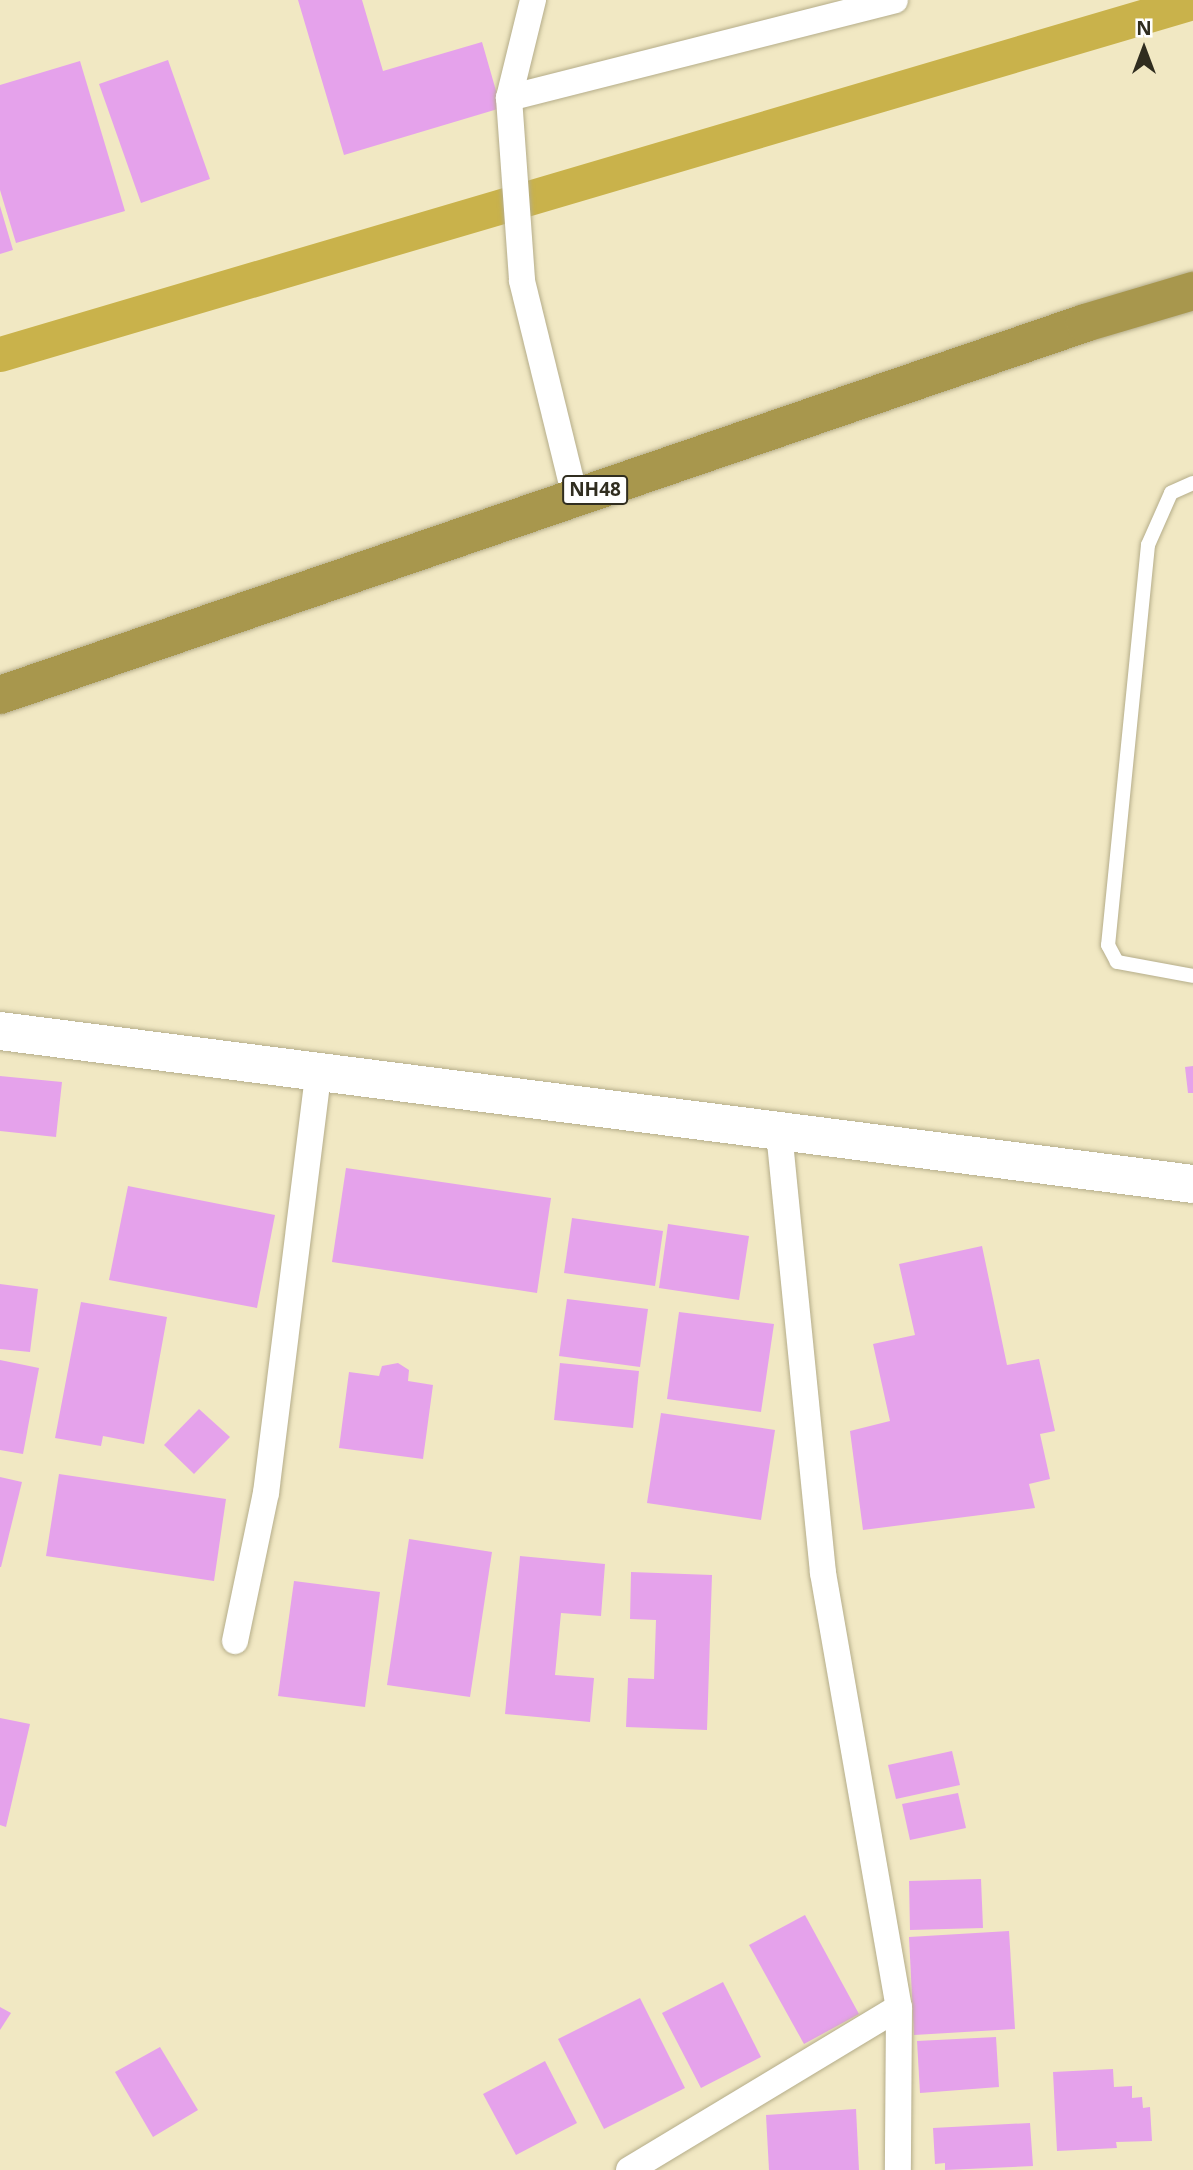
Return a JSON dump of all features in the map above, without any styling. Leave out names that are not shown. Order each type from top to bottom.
[{"type":"highway","name":"NH48","points":[[0,695],[1085,323],[1193,291]]},
{"type":"main road","points":[[0,1031],[1193,1184]]},
{"type":"street","points":[[533,0],[509,98],[522,281],[575,497]]},
{"type":"street","points":[[509,98],[895,0]]},
{"type":"street","points":[[235,1641],[266,1493],[318,1073]]},
{"type":"street","points":[[779,1132],[823,1573],[899,2007],[898,2170]]},
{"type":"street","points":[[629,2170],[899,2007]]},
{"type":"lane","points":[[1193,483],[1171,493],[1148,545],[1108,945],[1117,962],[1193,976]]},
{"type":"building","points":[[298,0],[362,0],[383,71],[482,42],[501,108],[344,155]]},
{"type":"building","points":[[168,60],[210,179],[141,203],[99,84]]},
{"type":"building","points":[[80,61],[125,211],[16,243],[0,190],[0,85]]},
{"type":"building","points":[[0,206],[13,250],[0,254]]},
{"type":"building","points":[[1193,1066],[1193,1093],[1188,1093],[1185,1067]]},
{"type":"building","points":[[0,1076],[62,1082],[56,1137],[0,1131]]},
{"type":"building","points":[[346,1168],[551,1198],[537,1293],[332,1262]]},
{"type":"building","points":[[128,1186],[275,1215],[257,1308],[109,1280]]},
{"type":"building","points":[[572,1218],[663,1231],[655,1286],[564,1273]]},
{"type":"building","points":[[668,1224],[749,1236],[739,1300],[659,1288]]},
{"type":"building","points":[[982,1246],[1007,1365],[1039,1359],[1055,1431],[1040,1434],[1050,1479],[1029,1484],[1035,1508],[863,1530],[850,1431],[890,1421],[873,1344],[915,1335],[899,1264]]},
{"type":"building","points":[[0,1284],[38,1289],[30,1352],[0,1349]]},
{"type":"building","points":[[567,1299],[648,1309],[640,1367],[559,1356]]},
{"type":"building","points":[[81,1302],[167,1317],[144,1444],[103,1436],[101,1446],[55,1438]]},
{"type":"building","points":[[679,1312],[774,1324],[761,1412],[667,1399]]},
{"type":"building","points":[[0,1360],[39,1368],[23,1454],[0,1450]]},
{"type":"building","points":[[398,1363],[409,1370],[408,1381],[433,1385],[423,1459],[339,1448],[349,1372],[379,1376],[382,1366]]},
{"type":"building","points":[[560,1363],[639,1371],[633,1428],[554,1420]]},
{"type":"building","points":[[199,1409],[230,1437],[194,1474],[164,1445]]},
{"type":"building","points":[[661,1413],[775,1430],[761,1520],[647,1503]]},
{"type":"building","points":[[59,1474],[226,1499],[214,1581],[46,1556]]},
{"type":"building","points":[[0,1477],[22,1482],[1,1567],[0,1567]]},
{"type":"building","points":[[409,1539],[492,1552],[470,1697],[387,1685]]},
{"type":"building","points":[[520,1556],[605,1564],[601,1616],[561,1613],[555,1675],[594,1678],[590,1722],[505,1714]]},
{"type":"building","points":[[631,1572],[712,1575],[707,1730],[626,1727],[628,1678],[654,1679],[656,1620],[630,1619]]},
{"type":"building","points":[[294,1581],[380,1592],[365,1707],[278,1696]]},
{"type":"building","points":[[0,1718],[30,1724],[6,1827],[0,1825]]},
{"type":"building","points":[[952,1751],[960,1785],[896,1799],[888,1765]]},
{"type":"building","points":[[958,1793],[966,1828],[910,1840],[902,1804]]},
{"type":"building","points":[[981,1879],[983,1928],[910,1930],[909,1881]]},
{"type":"building","points":[[805,1915],[859,2014],[804,2044],[749,1945]]},
{"type":"building","points":[[1009,1931],[1015,2029],[914,2035],[909,1937]]},
{"type":"building","points":[[723,1982],[761,2057],[701,2088],[662,2013]]},
{"type":"building","points":[[640,1998],[685,2088],[604,2129],[558,2039]]},
{"type":"building","points":[[0,2007],[11,2013],[0,2030]]},
{"type":"building","points":[[996,2037],[999,2087],[920,2093],[917,2041]]},
{"type":"building","points":[[160,2047],[198,2110],[153,2137],[115,2072]]},
{"type":"building","points":[[545,2061],[577,2123],[516,2155],[483,2094]]},
{"type":"building","points":[[1113,2069],[1114,2087],[1132,2086],[1132,2098],[1142,2097],[1143,2108],[1150,2107],[1152,2141],[1116,2142],[1117,2148],[1057,2151],[1053,2072]]},
{"type":"building","points":[[856,2109],[859,2170],[769,2170],[766,2115]]},
{"type":"building","points":[[1030,2123],[1033,2166],[945,2170],[945,2163],[935,2164],[933,2128]]},
{"type":"waterway","points":[[0,354],[1193,2]]}]
